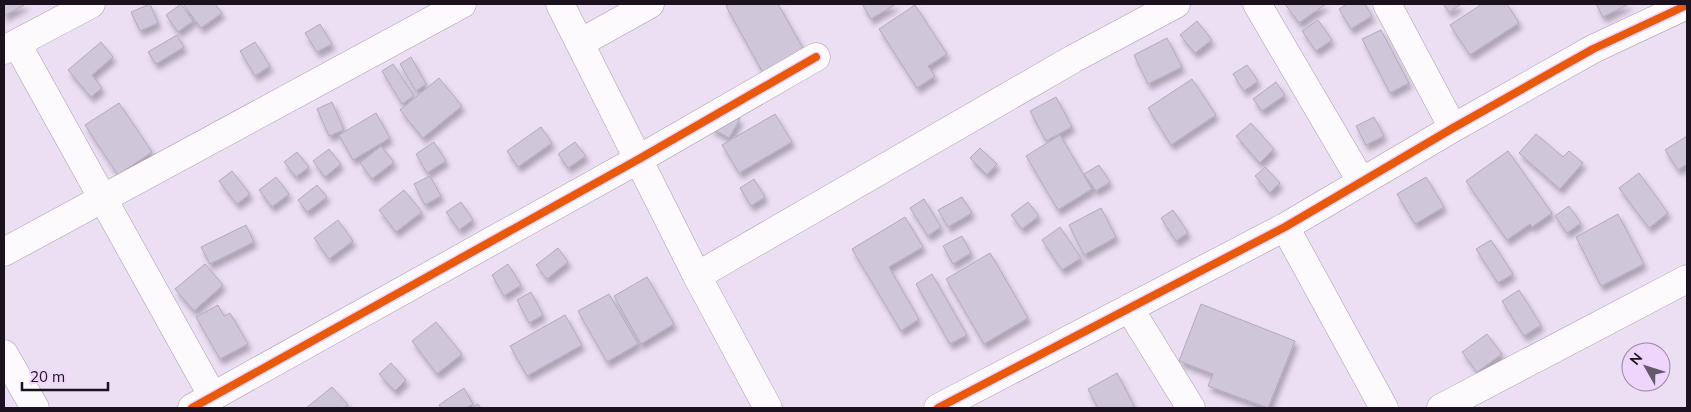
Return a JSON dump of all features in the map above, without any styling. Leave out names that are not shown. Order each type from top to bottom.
[{"type":"street","points":[[91,4],[10,47],[103,198],[202,403],[639,159],[816,57]]},
{"type":"street","points":[[4,252],[462,4]]},
{"type":"street","points":[[560,4],[697,276],[768,408]]},
{"type":"street","points":[[580,43],[650,4]]},
{"type":"street","points":[[697,276],[1073,59],[1176,4]]},
{"type":"street","points":[[1258,4],[1361,181]]},
{"type":"street","points":[[1387,4],[1453,128]]},
{"type":"street","points":[[938,408],[1285,227],[1361,181],[1593,49],[1687,6]]},
{"type":"street","points":[[1285,227],[1384,408]]},
{"type":"street","points":[[1456,405],[1687,279]]},
{"type":"street","points":[[1129,308],[1191,408]]},
{"type":"street","points":[[4,354],[34,408]]},
{"type":"building","points":[[4,4],[26,4],[4,16]]},
{"type":"building","points":[[150,4],[158,23],[140,31],[131,12]]},
{"type":"building","points":[[181,4],[193,21],[178,32],[166,15]]},
{"type":"building","points":[[183,4],[215,4],[222,13],[201,28]]},
{"type":"building","points":[[730,4],[778,4],[809,59],[768,82],[726,6]]},
{"type":"building","points":[[862,4],[896,4],[871,19]]},
{"type":"building","points":[[1285,4],[1326,4],[1299,23]]},
{"type":"building","points":[[1347,4],[1365,4],[1372,16],[1351,29],[1339,9]]},
{"type":"building","points":[[1443,4],[1459,4],[1460,5],[1449,12]]},
{"type":"building","points":[[1482,4],[1507,4],[1519,23],[1470,55],[1450,25]]},
{"type":"building","points":[[1596,4],[1629,4],[1603,17]]},
{"type":"building","points":[[915,5],[947,54],[928,66],[935,76],[917,88],[879,29]]},
{"type":"building","points":[[1318,20],[1332,40],[1316,51],[1302,31]]},
{"type":"building","points":[[1197,21],[1212,40],[1195,53],[1180,35]]},
{"type":"building","points":[[320,24],[332,44],[317,52],[305,33]]},
{"type":"building","points":[[1381,30],[1409,83],[1390,93],[1362,39]]},
{"type":"building","points":[[177,35],[184,47],[156,64],[148,52]]},
{"type":"building","points":[[1167,38],[1182,67],[1148,84],[1134,55]]},
{"type":"building","points":[[101,42],[113,57],[92,75],[102,88],[91,97],[68,70]]},
{"type":"building","points":[[255,42],[270,66],[255,76],[240,51]]},
{"type":"building","points":[[411,57],[426,84],[416,91],[400,64]]},
{"type":"building","points":[[393,64],[414,96],[402,104],[382,71]]},
{"type":"building","points":[[1247,65],[1258,81],[1244,91],[1233,74]]},
{"type":"building","points":[[439,78],[462,106],[423,138],[400,110]]},
{"type":"building","points":[[1192,79],[1216,115],[1171,145],[1148,108]]},
{"type":"building","points":[[1276,82],[1285,95],[1262,111],[1253,99]]},
{"type":"building","points":[[1056,97],[1072,127],[1046,141],[1030,111]]},
{"type":"building","points":[[332,102],[344,130],[329,136],[317,109]]},
{"type":"building","points":[[119,103],[152,152],[118,175],[85,125]]},
{"type":"building","points":[[722,108],[740,119],[729,138],[711,128]]},
{"type":"building","points":[[376,113],[390,138],[353,160],[339,135]]},
{"type":"building","points":[[775,114],[792,142],[739,173],[722,145]]},
{"type":"building","points":[[1374,117],[1384,136],[1366,145],[1356,126]]},
{"type":"building","points":[[1251,123],[1274,149],[1260,163],[1236,136]]},
{"type":"building","points":[[541,127],[552,143],[518,167],[507,151]]},
{"type":"building","points":[[1536,134],[1563,157],[1569,151],[1583,163],[1560,189],[1519,153]]},
{"type":"building","points":[[1060,135],[1092,189],[1058,210],[1026,156]]},
{"type":"building","points":[[1687,136],[1687,164],[1678,170],[1665,150]]},
{"type":"building","points":[[434,142],[446,161],[427,173],[416,154]]},
{"type":"building","points":[[575,142],[586,156],[568,168],[558,154]]},
{"type":"building","points":[[381,146],[394,162],[372,179],[360,163]]},
{"type":"building","points":[[980,148],[997,164],[987,175],[970,158]]},
{"type":"building","points":[[329,149],[341,164],[325,177],[313,161]]},
{"type":"building","points":[[1508,151],[1552,213],[1532,227],[1530,224],[1507,240],[1466,181]]},
{"type":"building","points":[[297,152],[309,167],[296,177],[284,162]]},
{"type":"building","points":[[1099,165],[1110,182],[1096,191],[1084,174]]},
{"type":"building","points":[[1265,167],[1280,183],[1270,193],[1255,176]]},
{"type":"building","points":[[232,171],[250,194],[237,204],[219,181]]},
{"type":"building","points":[[1639,173],[1668,213],[1649,228],[1619,188]]},
{"type":"building","points":[[430,176],[441,196],[425,205],[414,184]]},
{"type":"building","points":[[276,177],[289,194],[272,207],[259,190]]},
{"type":"building","points":[[1426,177],[1444,207],[1415,224],[1397,194]]},
{"type":"building","points":[[754,179],[765,197],[751,206],[740,188]]},
{"type":"building","points":[[317,185],[327,197],[307,212],[298,200]]},
{"type":"building","points":[[404,190],[422,212],[396,232],[379,210]]},
{"type":"building","points":[[962,197],[972,213],[948,227],[938,210]]},
{"type":"building","points":[[924,199],[941,227],[928,236],[910,208]]},
{"type":"building","points":[[461,202],[473,220],[459,230],[446,212]]},
{"type":"building","points":[[1028,202],[1039,216],[1022,229],[1011,215]]},
{"type":"building","points":[[1569,206],[1581,223],[1567,233],[1555,216]]},
{"type":"building","points":[[1101,208],[1116,237],[1084,255],[1069,225]]},
{"type":"building","points":[[1173,210],[1188,233],[1176,241],[1161,218]]},
{"type":"building","points":[[1618,214],[1644,264],[1601,286],[1576,237]]},
{"type":"building","points":[[905,217],[923,247],[889,267],[919,319],[901,331],[852,249]]},
{"type":"building","points":[[338,220],[353,241],[329,259],[314,238]]},
{"type":"building","points":[[246,225],[254,242],[210,264],[201,247]]},
{"type":"building","points":[[1060,227],[1081,258],[1062,270],[1042,240]]},
{"type":"building","points":[[962,236],[971,253],[953,264],[943,246]]},
{"type":"building","points":[[1491,240],[1513,274],[1498,283],[1476,249]]},
{"type":"building","points":[[558,248],[568,262],[547,279],[536,265]]},
{"type":"building","points":[[990,253],[1028,318],[984,344],[946,279]]},
{"type":"building","points":[[205,264],[223,285],[194,311],[175,289]]},
{"type":"building","points":[[508,264],[521,285],[504,296],[492,275]]},
{"type":"building","points":[[932,274],[967,335],[950,344],[916,284]]},
{"type":"building","points":[[647,277],[674,324],[641,344],[614,296]]},
{"type":"building","points":[[1519,290],[1541,325],[1524,336],[1502,301]]},
{"type":"building","points":[[531,292],[543,315],[529,323],[517,300]]},
{"type":"building","points":[[609,294],[638,344],[607,362],[578,311]]},
{"type":"building","points":[[1201,304],[1295,341],[1268,408],[1208,386],[1213,374],[1179,361]]},
{"type":"building","points":[[218,305],[224,316],[230,313],[248,344],[220,359],[196,317]]},
{"type":"building","points":[[565,315],[582,345],[527,376],[510,346]]},
{"type":"building","points":[[436,322],[462,354],[437,374],[412,341]]},
{"type":"building","points":[[1487,334],[1502,354],[1477,372],[1462,352]]},
{"type":"building","points":[[391,363],[406,380],[395,391],[379,374]]},
{"type":"building","points":[[1117,373],[1135,408],[1098,408],[1088,389]]},
{"type":"building","points":[[332,387],[348,405],[344,408],[306,408]]},
{"type":"building","points":[[464,388],[473,404],[466,408],[441,408],[439,405]]},
{"type":"building","points":[[478,404],[481,408],[471,408]]},
{"type":"cycle path","points":[[938,408],[1285,227],[1453,128],[1593,49],[1687,5]]},
{"type":"cycle path","points":[[192,408],[639,159],[816,57]]}]
